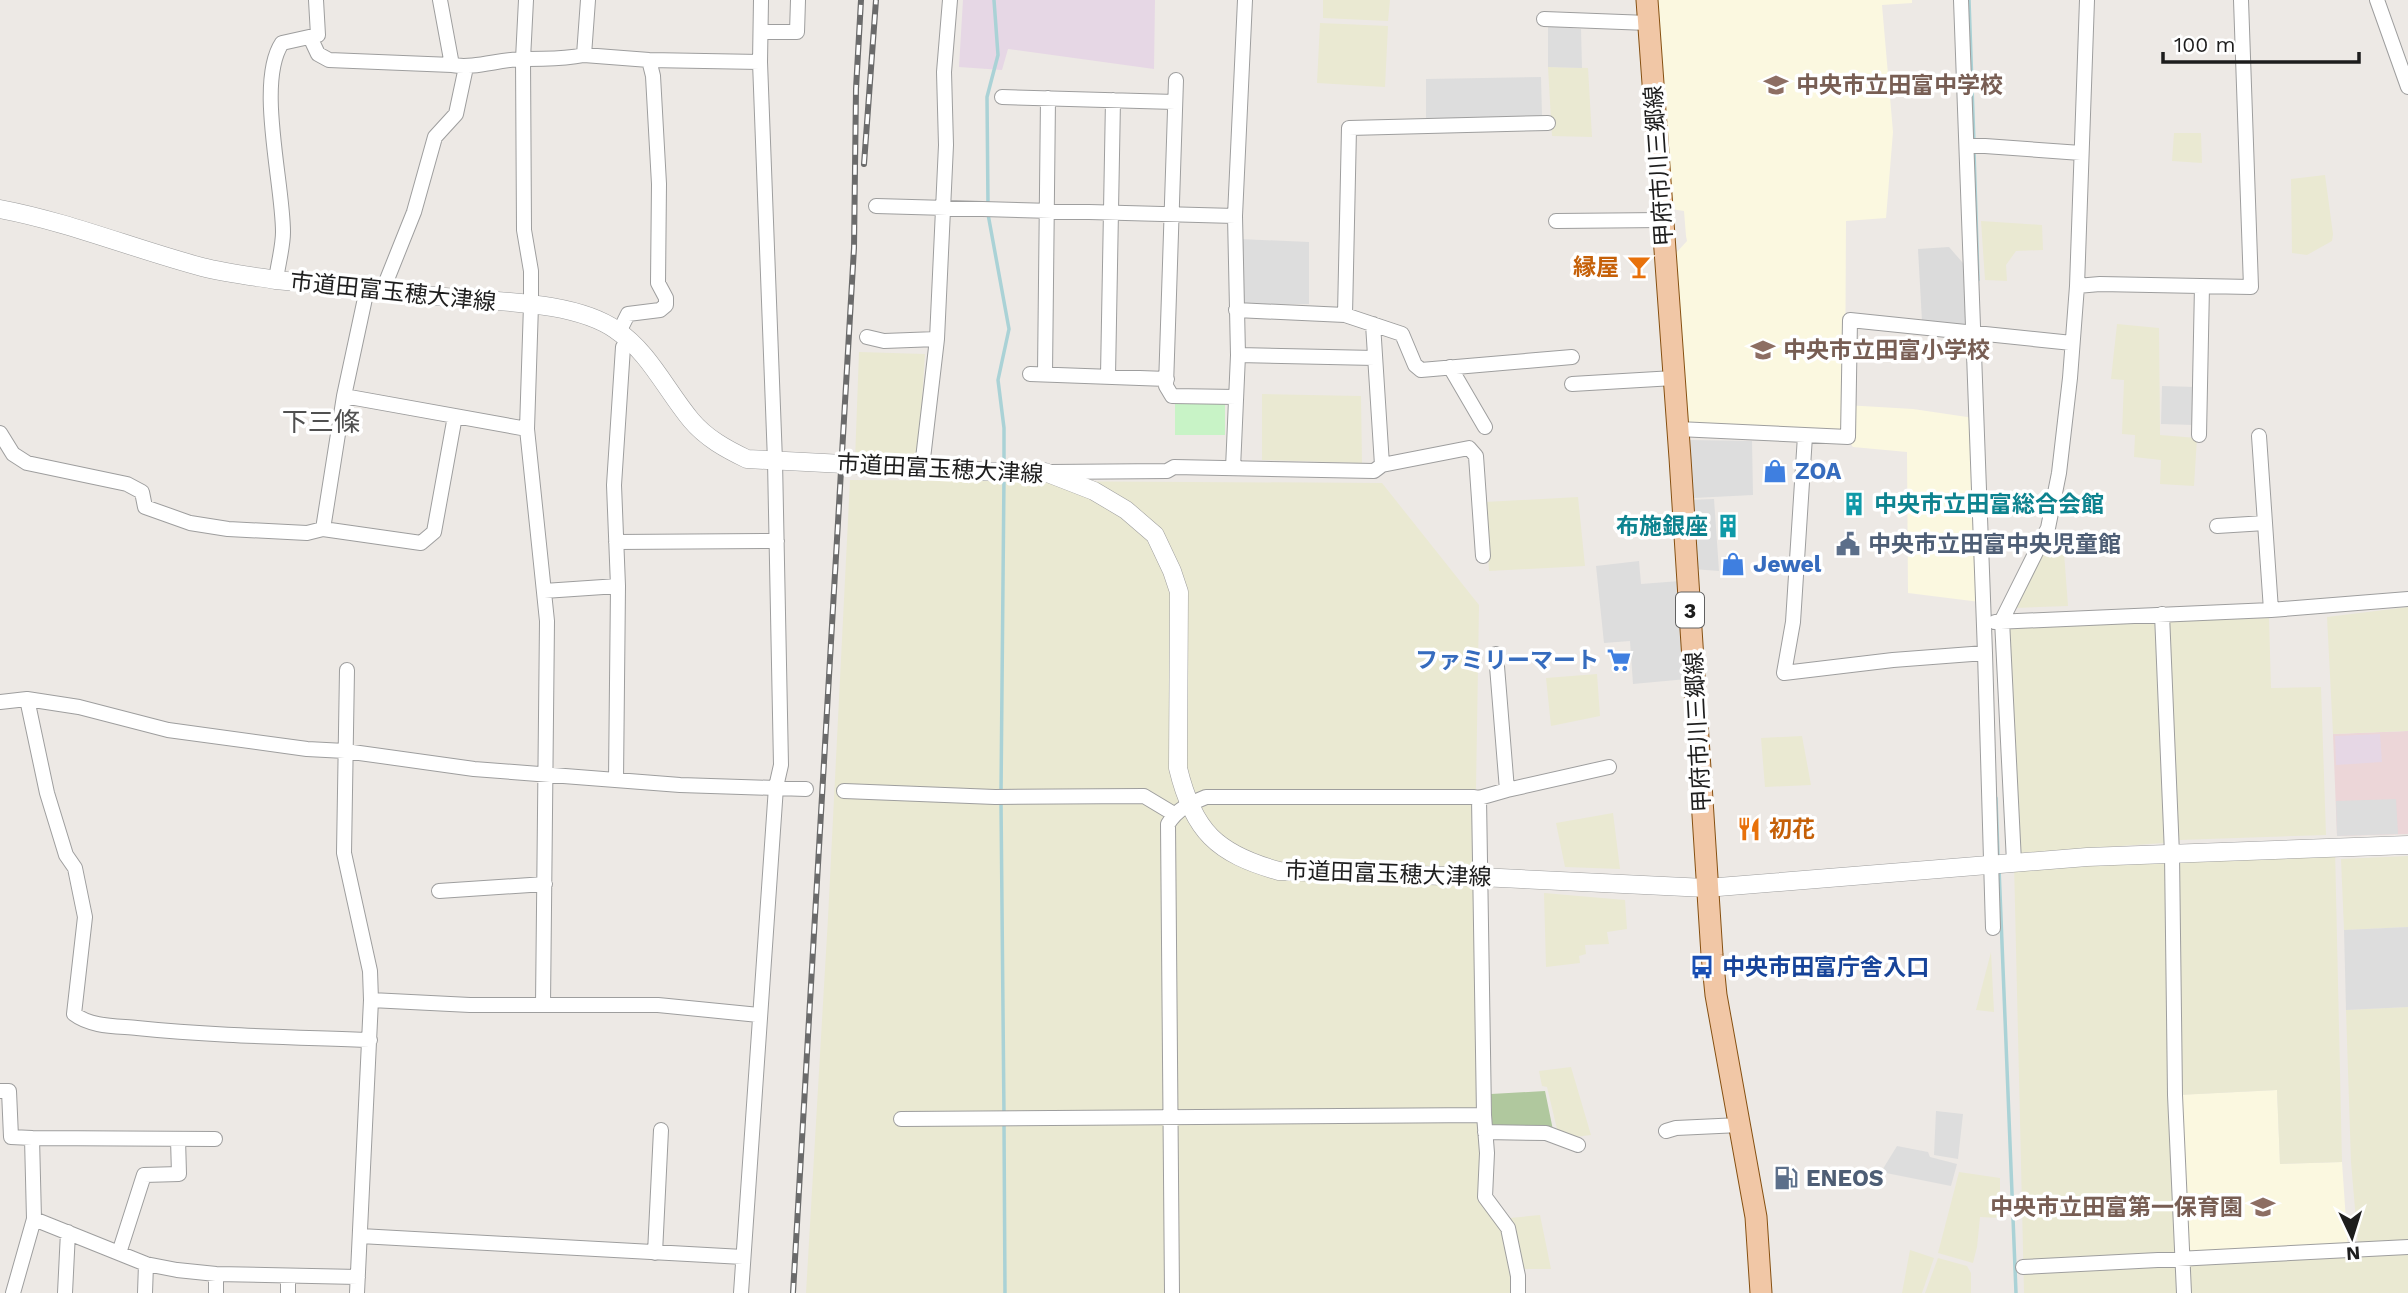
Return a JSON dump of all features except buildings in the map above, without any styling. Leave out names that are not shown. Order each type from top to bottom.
[{"type":"main road","name":"甲府市川三郷線","points":[[1647,0],[1698,719],[1706,888],[1716,995],[1756,1217],[1761,1293]]},
{"type":"street","points":[[276,280],[283,233],[273,123],[272,69],[275,54],[282,43],[318,35],[316,0]]},
{"type":"street","points":[[323,529],[344,396],[376,290],[386,282],[418,202],[435,137],[456,114],[459,66],[440,0]]},
{"type":"street","points":[[526,0],[523,59],[524,230],[531,271],[527,429],[547,621],[543,1005]]},
{"type":"street","points":[[584,55],[588,0]]},
{"type":"street","points":[[741,1293],[776,787],[781,765],[775,461],[760,62],[761,0]]},
{"type":"street","points":[[761,32],[797,32],[798,0]]},
{"type":"street","points":[[922,467],[937,339],[946,145],[944,72],[950,0]]},
{"type":"street","points":[[1233,468],[1238,355],[1235,216],[1245,0]]},
{"type":"street","points":[[1961,0],[1972,146],[2001,864],[1993,928]]},
{"type":"street","points":[[2001,864],[1985,653],[1992,623],[2048,527],[2059,473],[2077,286],[2087,0]]},
{"type":"street","points":[[2077,286],[2251,287],[2241,0]]},
{"type":"street","points":[[2377,0],[2408,87]]},
{"type":"street","points":[[1544,19],[1648,23]]},
{"type":"street","points":[[310,37],[318,54],[329,60],[459,66],[523,59],[562,60],[584,55],[649,61],[760,62]]},
{"type":"street","points":[[616,780],[618,586],[614,485],[624,336],[628,314],[660,310],[666,305],[666,298],[658,283],[659,184],[653,76],[649,61]]},
{"type":"street","points":[[1176,80],[1166,386],[1172,396],[1236,397]]},
{"type":"street","points":[[1002,97],[1175,102]]},
{"type":"street","points":[[1045,374],[1048,98]]},
{"type":"street","points":[[1108,376],[1113,100]]},
{"type":"street","points":[[1345,315],[1349,128],[1548,123]]},
{"type":"street","points":[[1972,146],[2081,153]]},
{"type":"street","points":[[876,206],[1235,216]]},
{"type":"street","name":"市道田富玉穂大津線","points":[[0,209],[201,267],[276,280],[531,305],[580,313],[602,320],[624,336],[654,369],[691,421],[725,449],[747,459],[1045,472],[1094,491],[1126,510],[1155,535],[1179,592],[1178,768],[1181,809],[1194,817],[1228,853],[1251,864],[1279,871],[1706,888],[2001,864],[2408,845]]},
{"type":"street","points":[[1556,221],[1663,220]]},
{"type":"street","points":[[2199,435],[2202,286]]},
{"type":"street","points":[[1236,310],[1345,315],[1373,324],[1402,334],[1415,365],[1421,370],[1572,357]]},
{"type":"street","points":[[1678,429],[1848,437],[1850,320],[2072,343]]},
{"type":"street","points":[[1373,324],[1382,465]]},
{"type":"street","points":[[867,337],[884,341],[937,339]]},
{"type":"street","points":[[1238,355],[1375,358]]},
{"type":"street","points":[[1450,367],[1485,427]]},
{"type":"street","points":[[1030,374],[1167,379]]},
{"type":"street","points":[[1572,384],[1674,378]]},
{"type":"street","points":[[344,396],[527,429]]},
{"type":"street","points":[[0,433],[13,454],[27,463],[127,484],[142,492],[145,508],[190,523],[228,529],[307,533],[323,529],[421,543],[434,532],[455,416]]},
{"type":"street","points":[[1805,436],[1793,622],[1784,673],[1985,653]]},
{"type":"street","points":[[2259,436],[2271,610]]},
{"type":"street","points":[[1045,472],[1167,471],[1174,467],[1374,471],[1382,465],[1469,447],[1476,456],[1483,556]]},
{"type":"street","points":[[2217,526],[2265,523]]},
{"type":"street","points":[[616,541],[776,541]]},
{"type":"street","points":[[544,591],[618,586]]},
{"type":"street","points":[[1992,623],[2271,610],[2408,599]]},
{"type":"street","points":[[2162,614],[2172,854],[2175,1095],[2184,1293]]},
{"type":"street","points":[[1496,654],[1507,790]]},
{"type":"street","points":[[347,670],[344,853],[370,971],[371,1000],[357,1293]]},
{"type":"street","points":[[0,702],[26,699],[79,708],[168,730],[474,769],[680,785],[806,789]]},
{"type":"street","points":[[26,699],[47,793],[66,855],[75,868],[85,917],[74,1014],[82,1020],[101,1024],[178,1032],[370,1040]]},
{"type":"street","points":[[1171,1293],[1168,824],[1181,809],[1206,797],[1479,798],[1609,767]]},
{"type":"street","points":[[844,791],[1002,797],[1144,796],[1181,809]]},
{"type":"street","points":[[1479,798],[1484,1115],[1487,1153],[1485,1198],[1508,1228],[1518,1276],[1518,1293]]},
{"type":"street","points":[[439,891],[545,884]]},
{"type":"street","points":[[371,1000],[543,1005],[658,1004],[759,1015]]},
{"type":"street","points":[[0,1091],[9,1091],[11,1137],[215,1139]]},
{"type":"street","points":[[901,1119],[1484,1115]]},
{"type":"street","points":[[1666,1131],[1676,1128],[1740,1125]]},
{"type":"street","points":[[655,1253],[661,1130]]},
{"type":"street","points":[[1485,1132],[1546,1133],[1578,1145]]},
{"type":"street","points":[[13,1293],[34,1219],[32,1138]]},
{"type":"street","points":[[119,1253],[144,1175],[179,1174],[178,1139]]},
{"type":"street","points":[[34,1219],[146,1264],[216,1275],[358,1277]]},
{"type":"street","points":[[65,1293],[68,1233]]},
{"type":"street","points":[[360,1236],[743,1258]]},
{"type":"street","points":[[2023,1267],[2408,1247]]},
{"type":"street","points":[[145,1293],[146,1264]]},
{"type":"street","points":[[216,1275],[216,1293]]},
{"type":"street","points":[[288,1276],[288,1293]]},
{"type":"shaded area","points":[[963,0],[1155,0],[1154,69],[1008,49],[1002,70],[959,67]]},
{"type":"shaded area","name":"中央市立田富小学校","points":[[1656,0],[1912,0],[1912,3],[1882,5],[1893,132],[1886,218],[1846,221],[1845,405],[1913,409],[1974,418],[1980,602],[1908,593],[1907,452],[1853,447],[1842,432],[1686,426],[1676,253],[1687,241],[1684,211],[1671,209]]},
{"type":"shaded area","points":[[1548,26],[1581,29],[1582,68],[1548,67]]},
{"type":"shaded area","points":[[1541,77],[1542,116],[1426,119],[1426,79]]},
{"type":"shaded area","points":[[1240,239],[1309,242],[1309,304],[1242,305]]},
{"type":"shaded area","points":[[1949,247],[1969,270],[1971,326],[1922,321],[1918,249]]},
{"type":"shaded area","points":[[2162,386],[2195,387],[2194,425],[2161,424]]},
{"type":"shaded area","points":[[1690,440],[1752,441],[1753,495],[1693,498]]},
{"type":"shaded area","points":[[1714,499],[1719,571],[1693,569],[1688,500]]},
{"type":"shaded area","points":[[1639,561],[1641,584],[1680,581],[1687,679],[1633,684],[1630,641],[1604,643],[1596,566]]},
{"type":"shaded area","points":[[2408,731],[2408,834],[2337,836],[2333,734]]},
{"type":"shaded area","points":[[2380,734],[2382,762],[2336,765],[2335,736]]},
{"type":"shaded area","points":[[2396,799],[2398,834],[2337,836],[2336,801]]},
{"type":"shaded area","points":[[2408,927],[2408,1007],[2346,1010],[2344,930]]},
{"type":"shaded area","name":"中央市立田富第一保育園","points":[[2277,1090],[2280,1164],[2342,1162],[2348,1250],[2183,1258],[2175,1095]]},
{"type":"shaded area","points":[[1936,1111],[1963,1114],[1958,1159],[1934,1155]]},
{"type":"shaded area","points":[[1897,1146],[1928,1152],[1930,1157],[1957,1164],[1951,1186],[1881,1172]]},
{"type":"green space","points":[[1323,0],[1390,0],[1388,21],[1323,18]]},
{"type":"green space","points":[[1320,23],[1388,26],[1385,87],[1317,83]]},
{"type":"green space","points":[[1548,67],[1588,68],[1592,137],[1552,136]]},
{"type":"green space","points":[[2174,133],[2201,133],[2202,163],[2172,161]]},
{"type":"green space","points":[[2325,175],[2332,241],[2307,255],[2292,253],[2291,179]]},
{"type":"green space","points":[[1981,221],[2042,225],[2043,250],[2016,251],[2006,265],[2007,281],[1985,280]]},
{"type":"green space","points":[[2117,324],[2159,328],[2160,435],[2197,438],[2194,486],[2160,484],[2161,460],[2134,457],[2135,435],[2122,434],[2124,380],[2111,379]]},
{"type":"green space","points":[[859,352],[925,354],[918,461],[855,460]]},
{"type":"green space","points":[[1262,394],[1361,396],[1362,463],[1262,460]]},
{"type":"green space","points":[[1175,401],[1225,402],[1225,435],[1175,435]]},
{"type":"green space","points":[[850,480],[1382,483],[1479,605],[1474,798],[1485,1197],[1508,1228],[1518,1293],[806,1293]]},
{"type":"green space","points":[[1578,497],[1585,566],[1489,571],[1485,502]]},
{"type":"green space","points":[[2049,538],[2063,539],[2068,606],[2014,608]]},
{"type":"green space","points":[[2408,607],[2408,731],[2333,734],[2327,617]]},
{"type":"green space","points":[[2269,618],[2271,688],[2321,687],[2326,835],[2179,840],[2167,621]]},
{"type":"green space","points":[[2155,622],[2164,843],[2021,853],[2009,628]]},
{"type":"green space","points":[[1597,674],[1600,716],[1551,726],[1546,678]]},
{"type":"green space","points":[[1802,736],[1811,785],[1765,787],[1761,738]]},
{"type":"green space","points":[[1613,813],[1620,869],[1565,867],[1556,823]]},
{"type":"green space","points":[[2335,848],[2342,1162],[2280,1164],[2277,1090],[2179,1095],[2183,1257],[2408,1247],[2408,1293],[2024,1293],[2014,862]]},
{"type":"green space","points":[[2408,856],[2408,927],[2344,930],[2341,859]]},
{"type":"green space","points":[[1544,893],[1625,900],[1627,929],[1607,932],[1609,944],[1585,945],[1586,954],[1579,956],[1580,963],[1546,967]]},
{"type":"green space","points":[[1991,952],[1994,1012],[1976,1010]]},
{"type":"green space","points":[[2408,1007],[2408,1242],[2358,1244],[2351,1162],[2346,1010]]},
{"type":"green space","points":[[1571,1067],[1591,1135],[1575,1137],[1557,1129],[1547,1087],[1542,1086],[1539,1071]]},
{"type":"green space","points":[[1545,1091],[1553,1130],[1536,1125],[1492,1125],[1491,1094]]},
{"type":"green space","points":[[1959,1172],[2000,1178],[2000,1218],[1980,1217],[1973,1263],[1938,1253]]},
{"type":"green space","points":[[1540,1215],[1551,1269],[1524,1269],[1510,1218]]},
{"type":"green space","points":[[1910,1250],[1934,1258],[1922,1293],[1902,1293]]},
{"type":"green space","points":[[1938,1258],[1967,1266],[1971,1273],[1971,1293],[1925,1293]]},
{"type":"waterway","points":[[988,206],[987,97],[998,55],[994,0]]},
{"type":"waterway","points":[[1969,0],[1974,144]]},
{"type":"waterway","points":[[1974,151],[1978,280]]},
{"type":"waterway","points":[[988,214],[1009,329],[998,380],[1004,428],[1004,465]]},
{"type":"waterway","points":[[1001,794],[1004,476]]},
{"type":"waterway","points":[[1996,798],[1998,857]]},
{"type":"waterway","points":[[1001,802],[1004,1116]]},
{"type":"waterway","points":[[1999,868],[2016,1293]]},
{"type":"waterway","points":[[1004,1124],[1005,1293]]},
{"type":"railway","points":[[793,1293],[854,248],[856,89],[861,0]]},
{"type":"railway","points":[[864,164],[876,0]]},
{"type":"place","name":"中央市立田富中学校","points":[[1776,85]]},
{"type":"place","name":"縁屋","points":[[1639,267]]},
{"type":"place","name":"中央市立田富小学校","points":[[1763,350]]},
{"type":"place","name":"ZOA","points":[[1775,471]]},
{"type":"place","name":"中央市立田富総合会館","points":[[1854,504]]},
{"type":"place","name":"布施銀座","points":[[1728,526]]},
{"type":"place","name":"中央市立田富中央児童館","points":[[1848,544]]},
{"type":"place","name":"Jewel","points":[[1733,564]]},
{"type":"place","name":"ファミリーマート","points":[[1619,660]]},
{"type":"place","name":"初花","points":[[1749,829]]},
{"type":"place","name":"中央市田富庁舎入口","points":[[1702,967]]},
{"type":"place","name":"ENEOS","points":[[1786,1178]]},
{"type":"place","name":"中央市立田富第一保育園","points":[[2263,1207]]},
{"type":"district","name":"下三條","points":[[321,422]]}]
